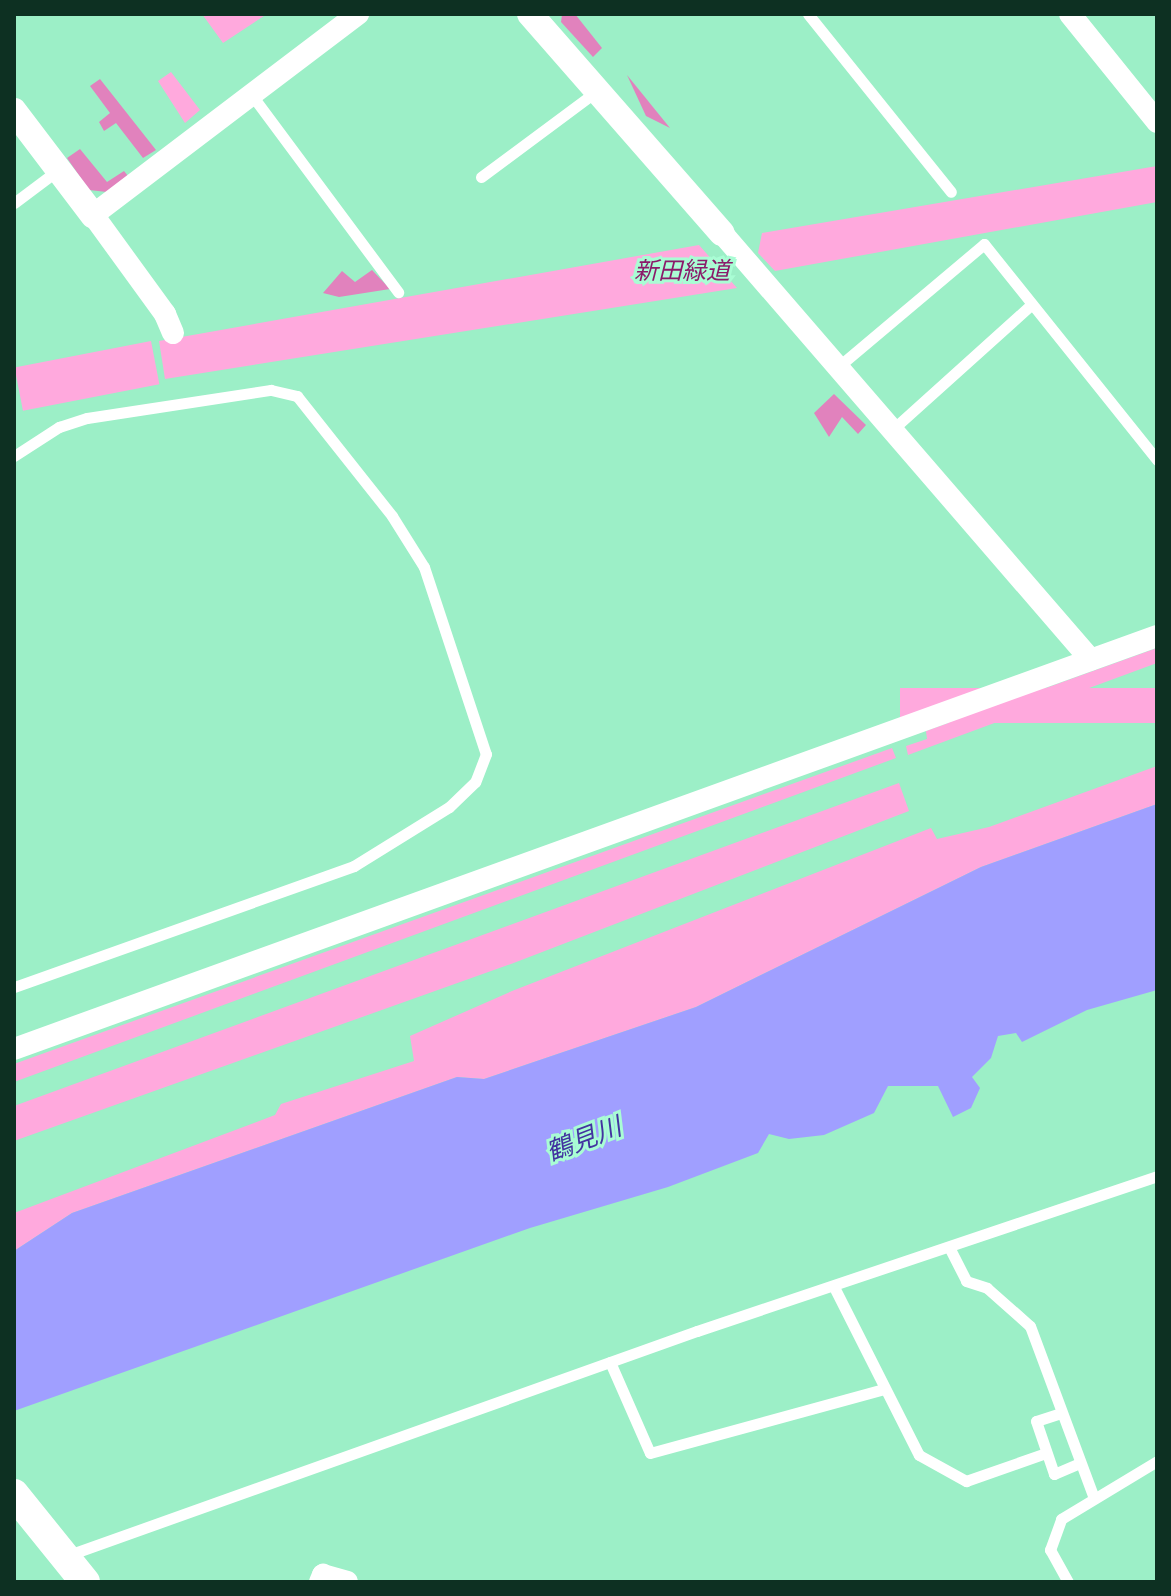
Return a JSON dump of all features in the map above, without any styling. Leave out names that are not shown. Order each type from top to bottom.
[{"type":"main road","points":[[14,1494],[85,1582]]},
{"type":"street","points":[[93,215],[358,14]]},
{"type":"street","points":[[530,14],[1091,660]]},
{"type":"street","points":[[1070,14],[1157,122]]},
{"type":"street","points":[[14,111],[165,314],[173,333]]},
{"type":"street","points":[[14,1049],[1157,636]]},
{"type":"street","points":[[320,1582],[323,1575],[347,1582]]},
{"type":"lane","points":[[808,14],[951,192]]},
{"type":"lane","points":[[481,177],[597,91]]},
{"type":"lane","points":[[251,94],[398,292]]},
{"type":"lane","points":[[14,203],[58,170]]},
{"type":"lane","points":[[838,367],[984,244],[1157,460]]},
{"type":"lane","points":[[892,430],[1032,304]]},
{"type":"lane","points":[[14,456],[59,427],[87,418],[271,390],[297,396],[392,516],[424,567],[486,754],[475,782],[449,807],[354,866],[14,987]]},
{"type":"lane","points":[[60,1551],[1157,1176]]},
{"type":"lane","points":[[949,1247],[966,1281],[987,1288],[1030,1326],[1094,1498]]},
{"type":"lane","points":[[834,1287],[919,1455],[966,1481],[1046,1453]]},
{"type":"lane","points":[[610,1362],[650,1453],[884,1389]]},
{"type":"lane","points":[[1061,1413],[1036,1421],[1054,1474],[1080,1463]]},
{"type":"lane","points":[[1068,1582],[1050,1539],[1061,1519],[1157,1461]]},
{"type":"green space","points":[[202,14],[267,14],[223,43]]},
{"type":"green space","points":[[171,72],[200,110],[185,123],[158,81]]},
{"type":"green space","name":"新田緑道","points":[[1157,166],[1157,202],[775,271],[758,253],[762,233]]},
{"type":"green space","name":"新田緑道","points":[[699,245],[737,288],[165,379],[159,341]]},
{"type":"green space","points":[[151,341],[159,384],[23,411],[15,368]]},
{"type":"green space","points":[[1157,648],[1157,663],[908,755],[906,746],[927,739],[926,731]]},
{"type":"green space","points":[[900,688],[1157,688],[1157,723],[900,723]]},
{"type":"green space","points":[[892,748],[896,758],[14,1082],[14,1064]]},
{"type":"green space","points":[[1157,766],[1157,804],[981,867],[696,1007],[484,1079],[457,1077],[72,1213],[14,1251],[14,1213],[275,1115],[281,1104],[414,1061],[410,1036],[512,991],[931,828],[937,839],[989,827]]},
{"type":"green space","points":[[899,783],[909,811],[511,964],[14,1141],[14,1106]]},
{"type":"shaded area","points":[[575,14],[602,48],[593,57],[561,22],[562,15]]},
{"type":"shaded area","points":[[627,75],[670,128],[646,116]]},
{"type":"shaded area","points":[[100,79],[156,150],[143,158],[116,123],[104,131],[99,122],[110,113],[90,86]]},
{"type":"shaded area","points":[[80,149],[107,182],[124,171],[128,176],[107,192],[89,190],[67,158]]},
{"type":"shaded area","points":[[372,270],[390,289],[339,297],[323,293],[342,271],[355,282]]},
{"type":"shaded area","points":[[834,394],[866,425],[858,434],[842,417],[829,437],[814,413]]},
{"type":"water","name":"鶴見川","points":[[1157,804],[1157,990],[1087,1010],[1022,1042],[1016,1033],[998,1036],[991,1058],[972,1077],[980,1088],[971,1108],[953,1117],[938,1086],[888,1086],[874,1113],[824,1135],[789,1139],[769,1134],[758,1153],[668,1187],[530,1228],[14,1411],[14,1251],[72,1213],[457,1077],[484,1079],[696,1007],[981,867]]}]
